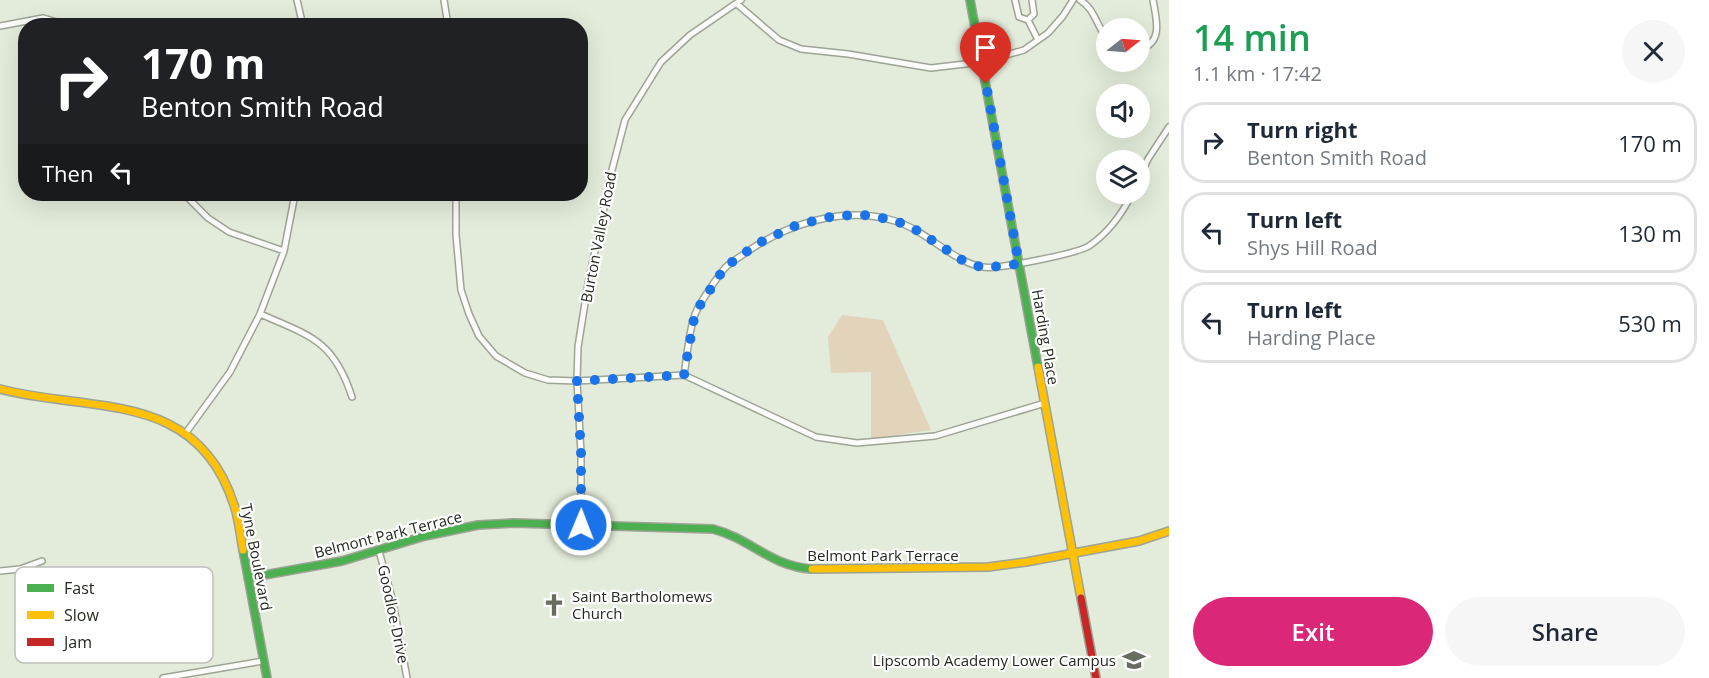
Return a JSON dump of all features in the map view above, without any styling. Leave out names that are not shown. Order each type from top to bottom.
[{"type":"street","points":[[297,0],[301,18]]},
{"type":"street","points":[[444,0],[447,18]]},
{"type":"street","name":"Harding Place","points":[[970,0],[1096,678]]},
{"type":"street","points":[[1015,0],[1019,17],[1028,20],[1038,40]]},
{"type":"street","points":[[1028,20],[1034,14],[1032,0]]},
{"type":"street","points":[[739,2],[780,40],[801,49],[848,54],[931,68],[982,62],[1024,50],[1048,33],[1073,0]]},
{"type":"street","points":[[1080,0],[1088,5],[1096,22]]},
{"type":"street","points":[[1150,44],[1154,40],[1158,28],[1153,0]]},
{"type":"street","name":"Burton Valley Road","points":[[581,525],[578,347],[588,284],[625,120],[662,62],[690,35],[739,2]]},
{"type":"street","points":[[0,26],[18,23]]},
{"type":"street","points":[[1150,156],[1169,128]]},
{"type":"street","points":[[191,201],[208,218],[229,232],[284,251]]},
{"type":"street","points":[[185,434],[230,372],[260,314],[284,251],[294,201]]},
{"type":"street","points":[[456,201],[456,236],[461,290],[469,315],[479,336],[496,356],[525,373],[548,380],[577,381],[684,375],[816,436],[857,443],[935,436],[1045,403]]},
{"type":"street","points":[[684,375],[695,313],[725,267],[759,243],[797,225],[834,216],[864,215],[894,220],[918,231],[962,260],[983,268],[1019,264],[1088,247],[1111,226],[1127,204]]},
{"type":"street","points":[[260,314],[306,334],[323,345],[342,369],[352,397]]},
{"type":"street","name":"Tyne Boulevard","points":[[0,389],[17,395],[131,408],[163,420],[185,434],[209,459],[230,494],[239,524],[267,678]]},
{"type":"street","name":"Belmont Park Terrace","points":[[248,578],[326,565],[425,536],[478,525],[514,523],[713,529],[740,539],[783,564],[816,569],[976,568],[1073,554],[1139,541],[1169,531]]},
{"type":"street","name":"Goodloe Drive","points":[[379,551],[392,598],[407,678]]},
{"type":"street","points":[[26,567],[42,561]]},
{"type":"street","points":[[0,571],[15,570]]},
{"type":"street","points":[[163,678],[263,661]]},
{"type":"shaded area","points":[[842,315],[883,320],[931,430],[871,439],[871,372],[831,373],[828,337]]},
{"type":"traffic: fast","points":[[970,0],[1038,367]]},
{"type":"traffic: fast","points":[[248,578],[342,561],[425,536],[478,525],[514,523],[713,529],[739,539],[784,563],[812,569]]},
{"type":"traffic: fast","points":[[243,550],[267,678]]},
{"type":"traffic: slow","points":[[1038,367],[1081,598]]},
{"type":"traffic: slow","points":[[0,389],[138,412],[168,424],[195,441],[217,468],[234,505],[243,550]]},
{"type":"traffic: slow","points":[[812,569],[988,567],[1139,541],[1169,531]]},
{"type":"traffic: jam","points":[[1081,598],[1096,678]]},
{"type":"place","name":"Saint Bartholomews Church","points":[[554,605]]},
{"type":"place","name":"Lipscomb Academy Lower Campus","points":[[1134,660]]},
{"type":"route","points":[[581,525],[581,453],[577,381],[684,375],[695,313],[725,267],[759,243],[797,225],[834,216],[864,215],[894,220],[918,231],[962,260],[983,268],[1019,264],[986,84]]}]
